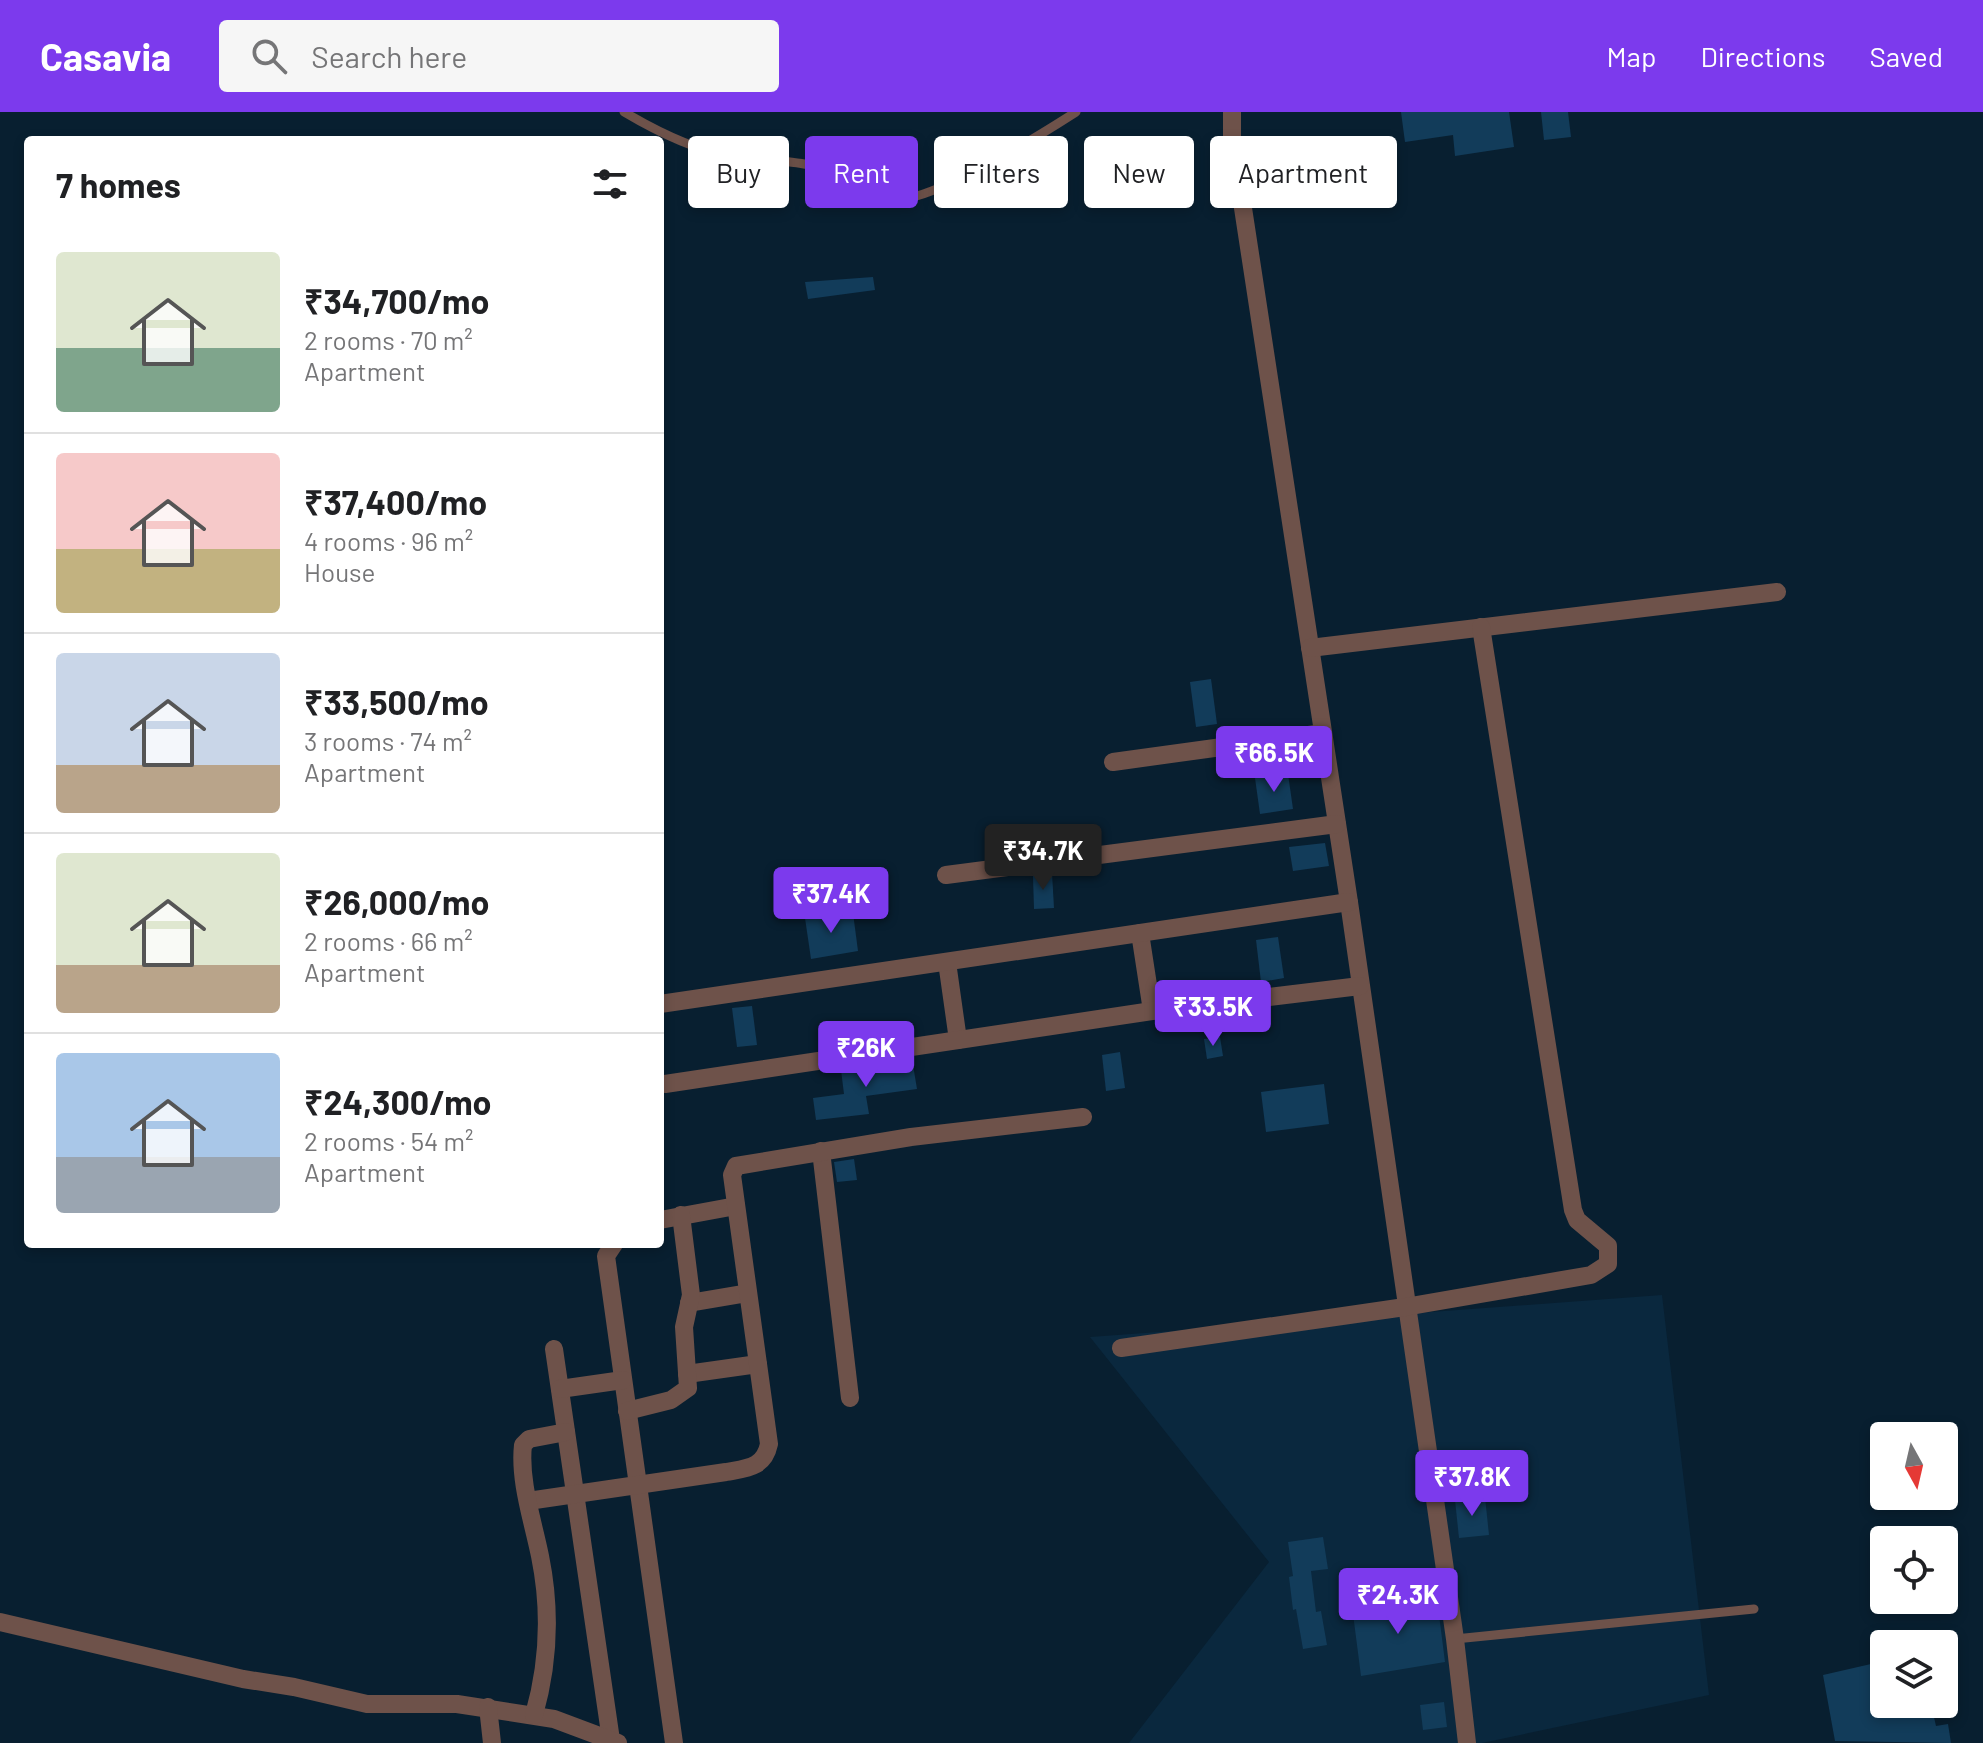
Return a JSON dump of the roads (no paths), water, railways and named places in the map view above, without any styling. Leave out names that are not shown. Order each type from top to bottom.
[{"type":"street","points":[[1232,112],[1232,136],[1349,902],[1455,1639],[1467,1743]]},
{"type":"street","points":[[1310,648],[1777,592]]},
{"type":"street","points":[[1121,1348],[1405,1307],[1591,1275],[1602,1271],[1608,1264],[1608,1246],[1577,1220],[1573,1210],[1481,627]]},
{"type":"street","points":[[1113,762],[1323,733]]},
{"type":"street","points":[[946,875],[1337,824]]},
{"type":"street","points":[[664,1003],[1349,902]]},
{"type":"street","points":[[1140,933],[1152,1011]]},
{"type":"street","points":[[947,962],[958,1040]]},
{"type":"street","points":[[665,1084],[1152,1011],[1360,986]]},
{"type":"street","points":[[528,1501],[758,1466],[767,1456],[769,1444],[732,1175],[736,1166],[821,1151],[1083,1117]]},
{"type":"street","points":[[821,1151],[850,1398]]},
{"type":"street","points":[[664,1219],[736,1206]]},
{"type":"street","points":[[627,1411],[683,1394],[688,1388],[684,1327],[690,1280],[681,1215]]},
{"type":"street","points":[[609,1248],[606,1256],[674,1743]]},
{"type":"street","points":[[689,1303],[748,1293]]},
{"type":"street","points":[[0,1622],[243,1679],[367,1704],[488,1707],[534,1715],[554,1719],[615,1742],[554,1349]]},
{"type":"street","points":[[687,1374],[758,1364]]},
{"type":"street","points":[[560,1389],[623,1380]]},
{"type":"street","points":[[534,1715],[547,1663],[548,1639],[541,1561],[528,1501],[523,1445],[529,1439],[566,1432]]},
{"type":"street","points":[[488,1707],[492,1743]]},
{"type":"lane","points":[[624,112],[706,151],[809,166],[832,175],[871,200],[886,202],[944,186],[1076,112]]},
{"type":"lane","points":[[1455,1639],[1754,1609]]}]
